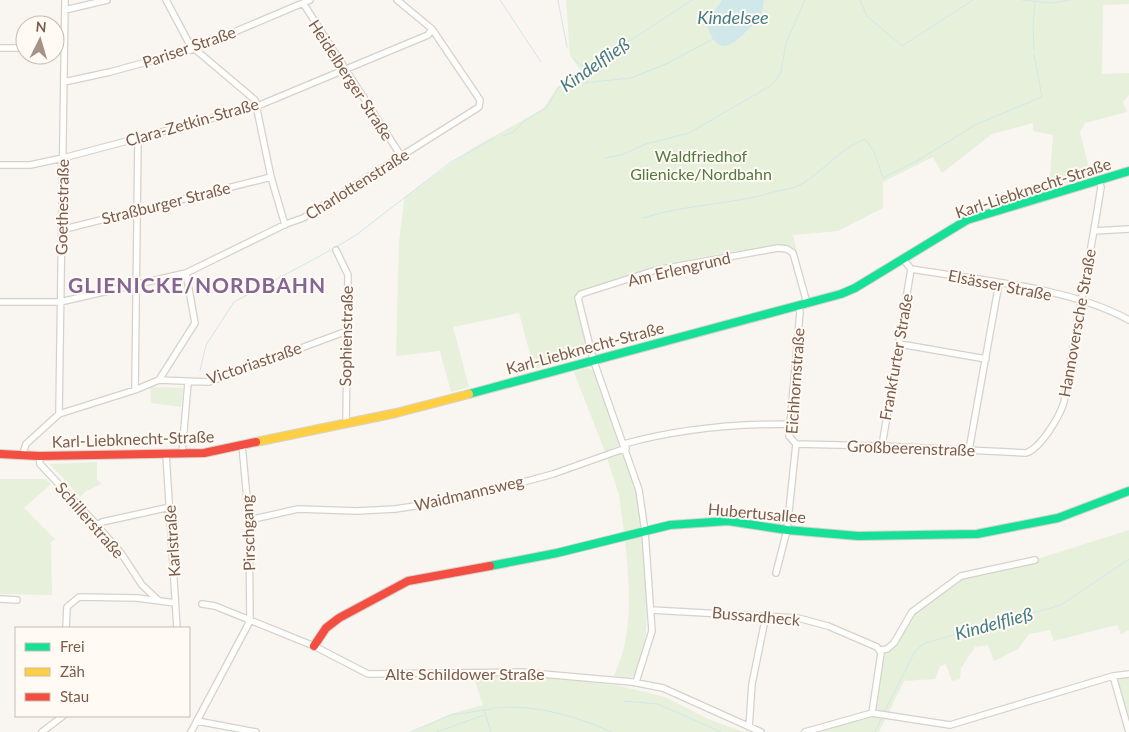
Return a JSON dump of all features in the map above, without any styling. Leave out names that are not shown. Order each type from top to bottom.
[{"type":"street","name":"Goethestraße","points":[[65,0],[65,15]]},
{"type":"street","points":[[65,10],[107,0]]},
{"type":"street","points":[[166,0],[190,45],[255,100],[258,105],[271,177],[285,225]]},
{"type":"street","name":"Pariser Straße","points":[[64,82],[110,72],[194,49],[310,0]]},
{"type":"street","points":[[397,0],[432,30]]},
{"type":"street","name":"Heidelberger Straße","points":[[303,3],[400,156]]},
{"type":"street","name":"Clara-Zetkin-Straße","points":[[0,165],[30,165],[63,158],[258,105],[428,35],[432,30]]},
{"type":"street","name":"Charlottenstraße","points":[[0,302],[60,302],[186,273],[316,211],[479,107],[480,100],[432,30]]},
{"type":"street","points":[[0,48],[15,48]]},
{"type":"street","name":"Goethestraße","points":[[59,414],[64,65]]},
{"type":"street","points":[[135,390],[138,138]]},
{"type":"street","name":"Karl-Liebknecht-Straße","points":[[0,454],[39,456],[204,453],[396,413],[848,292],[967,220],[1129,172]]},
{"type":"street","name":"Straßburger Straße","points":[[61,230],[271,177]]},
{"type":"street","name":"Hannoversche Straße","points":[[1026,453],[1034,449],[1061,411],[1094,231],[1101,187],[1098,181]]},
{"type":"street","points":[[1094,231],[1129,229]]},
{"type":"street","name":"Am Erlengrund","points":[[593,359],[579,307],[579,296],[656,270],[778,248],[787,249],[793,253],[807,302]]},
{"type":"street","name":"Sophienstraße","points":[[336,250],[348,276],[346,424]]},
{"type":"street","points":[[903,259],[911,268]]},
{"type":"street","name":"Elsässer Straße","points":[[911,268],[1080,301],[1129,320]]},
{"type":"street","name":"Frankfurter Straße","points":[[882,446],[911,268]]},
{"type":"street","points":[[22,456],[26,444],[59,414],[135,390],[159,380],[195,323],[186,273]]},
{"type":"street","points":[[969,450],[999,284]]},
{"type":"street","name":"Eichhornstraße","points":[[776,573],[787,530],[796,444],[789,436],[789,424],[800,312],[798,305]]},
{"type":"street","name":"Victoriastraße","points":[[159,380],[188,383],[209,382],[347,331]]},
{"type":"street","points":[[900,344],[986,359]]},
{"type":"street","points":[[593,359],[637,480],[645,532],[652,631],[636,682]]},
{"type":"street","points":[[182,454],[188,383]]},
{"type":"street","name":"Waidmannsweg","points":[[249,520],[298,509],[357,511],[396,509],[461,498],[553,474],[625,446],[694,429],[747,424],[789,424]]},
{"type":"street","name":"Großbeerenstraße","points":[[796,444],[1026,453]]},
{"type":"street","name":"Pirschgang","points":[[242,445],[249,520],[250,621]]},
{"type":"street","name":"Karlstraße","points":[[166,454],[177,627]]},
{"type":"street","name":"Schillerstraße","points":[[39,456],[40,464],[97,525],[121,553],[142,585],[158,600]]},
{"type":"street","name":"Hubertusallee","points":[[314,646],[326,628],[340,618],[408,581],[557,553],[670,525],[704,522],[751,523],[787,530],[858,536],[977,534],[1058,518],[1129,491]]},
{"type":"street","points":[[97,525],[102,522],[170,507]]},
{"type":"street","points":[[872,713],[880,650],[887,649],[894,642],[912,612],[961,576],[1035,560]]},
{"type":"street","points":[[137,598],[142,585]]},
{"type":"street","points":[[66,627],[67,607],[79,597],[137,598],[175,603]]},
{"type":"street","points":[[0,599],[17,600]]},
{"type":"street","name":"Alte Schildower Straße","points":[[202,604],[215,606],[314,646],[368,674],[520,672],[636,682],[663,688],[762,732]]},
{"type":"street","name":"Bussardheck","points":[[652,610],[766,615],[814,622],[844,632],[880,650]]},
{"type":"street","points":[[749,727],[752,684],[766,615]]},
{"type":"street","points":[[191,732],[250,621]]},
{"type":"street","points":[[805,732],[872,713],[885,714],[950,729],[1113,676],[1129,674]]},
{"type":"street","points":[[1113,676],[1129,732]]},
{"type":"street","points":[[42,732],[62,717]]},
{"type":"street","points":[[197,721],[256,732]]},
{"type":"green space","name":"Waldfriedhof Glienicke/Nordbahn","points":[[566,0],[722,0],[706,23],[713,39],[737,41],[752,27],[761,15],[764,0],[1129,0],[1129,4],[1103,5],[1102,74],[1129,73],[1129,95],[1123,102],[1127,112],[1085,123],[1080,132],[1091,176],[1049,189],[1053,135],[1033,131],[1033,123],[992,134],[942,173],[933,157],[883,182],[883,208],[838,231],[793,235],[798,256],[792,248],[785,246],[730,252],[659,265],[578,292],[574,297],[588,351],[585,355],[534,369],[519,313],[453,327],[469,387],[451,392],[440,351],[396,356],[399,242],[405,197],[471,149],[543,109],[558,86],[581,71],[570,55]]},
{"type":"green space","points":[[588,368],[593,370],[620,441],[618,446],[605,452],[574,372]]},
{"type":"green space","points":[[150,387],[183,388],[181,407],[151,403]]},
{"type":"green space","points":[[620,453],[625,454],[636,491],[641,525],[638,530],[624,533],[619,495],[607,458]]},
{"type":"green space","points":[[97,462],[97,480],[102,484],[86,491],[80,497],[50,464]]},
{"type":"green space","points":[[0,479],[46,479],[51,484],[24,508],[55,539],[51,542],[52,595],[0,594]]},
{"type":"green space","points":[[1129,530],[1129,630],[1121,634],[1117,625],[1054,641],[1050,630],[1029,634],[1018,649],[994,661],[988,645],[975,647],[961,668],[960,679],[952,681],[946,664],[940,666],[935,679],[904,681],[879,732],[818,732],[876,715],[876,697],[884,653],[901,638],[915,611],[963,577],[1037,559]]},
{"type":"green space","points":[[639,537],[643,539],[644,552],[647,611],[646,632],[640,666],[633,676],[627,678],[614,676],[625,643],[628,626],[629,593],[625,541]]},
{"type":"green space","points":[[1129,674],[1129,732],[1113,676]]},
{"type":"green space","points":[[473,675],[566,679],[620,686],[665,697],[708,719],[744,732],[412,732],[450,714],[483,705]]},
{"type":"water","name":"Kindelsee","points":[[722,0],[764,0],[762,13],[758,21],[736,41],[724,46],[712,38],[706,23]]},
{"type":"waterway","name":"Kindelfließ","points":[[500,0],[541,62]]},
{"type":"waterway","name":"Kindelfließ","points":[[558,0],[567,47]]},
{"type":"waterway","name":"Kindelfließ","points":[[503,136],[514,132],[524,121],[547,107],[558,88],[692,0]]},
{"type":"waterway","points":[[604,158],[621,155],[646,144],[689,133],[772,85],[781,72],[786,43],[805,0]]},
{"type":"waterway","points":[[860,0],[867,16],[902,46],[973,0]]},
{"type":"waterway","points":[[1022,0],[1051,3],[1070,0]]},
{"type":"waterway","points":[[1034,49],[1033,23],[1035,3]]},
{"type":"waterway","points":[[564,85],[631,78],[666,64],[713,39]]},
{"type":"waterway","points":[[643,218],[659,213],[741,200],[800,185],[847,149],[865,139],[874,151],[883,178],[917,161],[975,125],[1042,97],[1034,54]]},
{"type":"waterway","points":[[572,57],[579,64],[587,68]]},
{"type":"waterway","points":[[338,246],[356,235],[451,162],[495,138]]},
{"type":"waterway","points":[[200,371],[206,345],[234,302],[331,250]]},
{"type":"waterway","name":"Kindelfließ","points":[[885,711],[915,651],[925,643],[1061,605],[1129,559]]},
{"type":"waterway","points":[[624,701],[658,704],[721,732]]},
{"type":"waterway","points":[[494,708],[510,707],[555,712],[612,732]]},
{"type":"waterway","points":[[484,709],[491,732]]},
{"type":"waterway","points":[[410,732],[451,715],[492,709]]},
{"type":"waterway","points":[[437,732],[484,715]]},
{"type":"waterway","name":"Kindelfließ","points":[[875,732],[881,719]]},
{"type":"traffic: fast","points":[[469,394],[841,294],[855,288],[967,220],[1129,171]]},
{"type":"traffic: fast","points":[[490,566],[557,553],[670,525],[728,521],[787,530],[858,536],[977,534],[1058,518],[1129,491]]},
{"type":"traffic: slow","points":[[256,442],[396,413],[469,394]]},
{"type":"traffic: jam","points":[[0,454],[39,456],[204,453],[256,442]]},
{"type":"traffic: jam","points":[[314,646],[326,628],[339,618],[408,581],[490,566]]},
{"type":"district","name":"GLIENICKE/NORDBAHN","points":[[197,286]]}]
